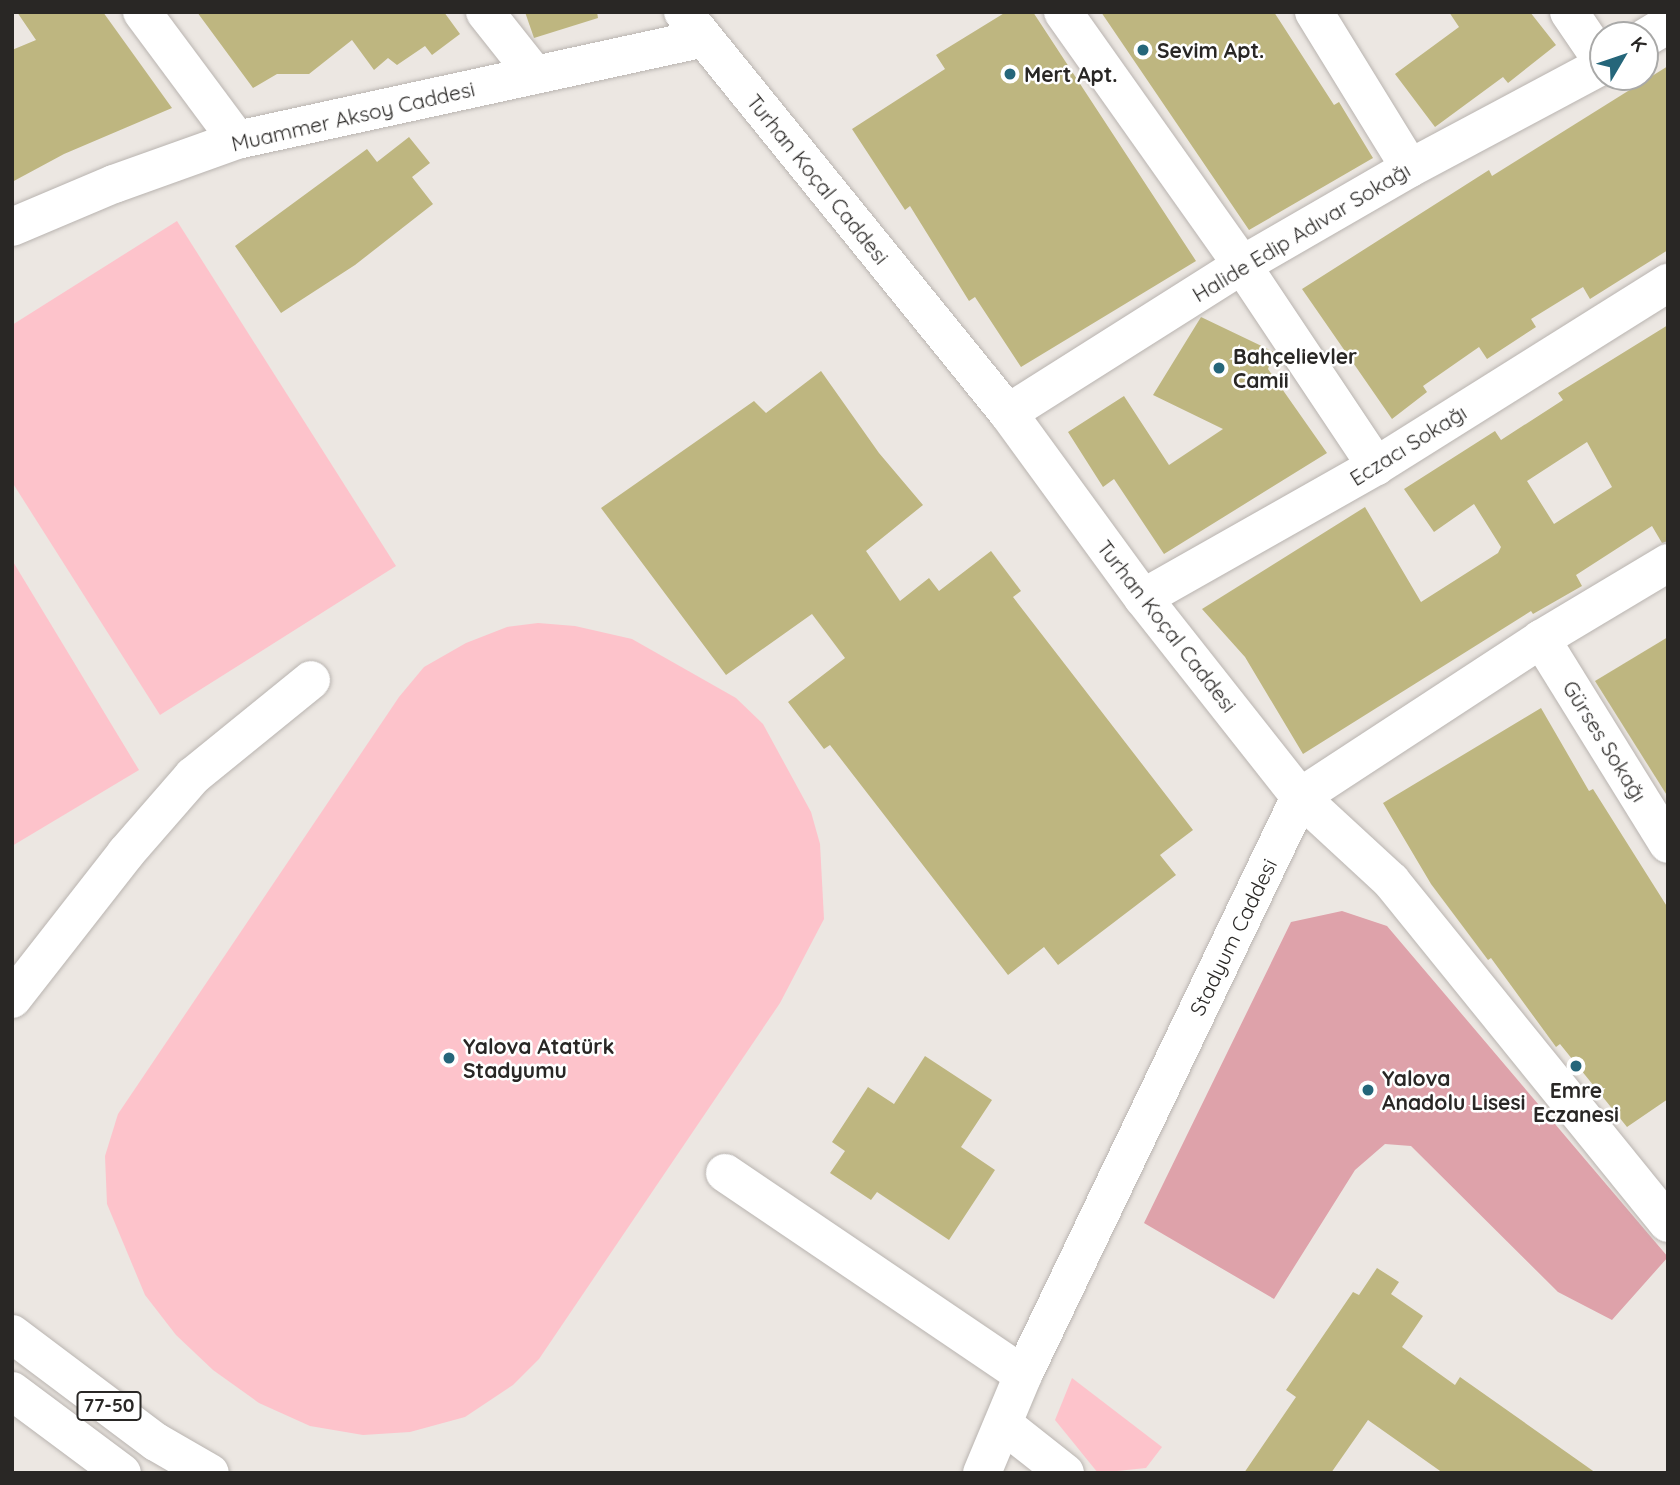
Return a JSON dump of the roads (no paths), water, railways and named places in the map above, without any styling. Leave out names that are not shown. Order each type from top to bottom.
[{"type":"street","points":[[142,12],[237,140]]},
{"type":"street","points":[[485,12],[534,75]]},
{"type":"street","points":[[1063,12],[1242,265],[1376,466]]},
{"type":"street","points":[[1314,12],[1410,168]]},
{"type":"street","points":[[1569,12],[1589,42]]},
{"type":"street","name":"Muammer Aksoy Caddesi","points":[[12,227],[237,140],[534,75],[693,25]]},
{"type":"street","name":"Turhan Koçal Caddesi","points":[[693,25],[1008,413],[1143,598],[1300,797],[1391,881],[1668,1223]]},
{"type":"street","name":"Halide Edip Adıvar Sokağı","points":[[1008,413],[1242,265],[1410,168],[1589,71]]},
{"type":"street","name":"Eczacı Sokağı","points":[[1143,598],[1376,466],[1668,283]]},
{"type":"street","points":[[1300,797],[1541,639],[1668,563]]},
{"type":"street","name":"Gürses Sokağı","points":[[1541,639],[1668,844]]},
{"type":"street","points":[[12,999],[117,863],[193,776],[311,680]]},
{"type":"street","name":"Stadyum Caddesi","points":[[982,1473],[1023,1375],[1300,797]]},
{"type":"street","points":[[725,1173],[1023,1375]]},
{"type":"street","name":"77-50","points":[[12,1334],[156,1442],[210,1473]]},
{"type":"street","name":"77-50","points":[[12,1391],[122,1473]]},
{"type":"street","points":[[1003,1424],[1065,1473]]},
{"type":"place","name":"Sevim Apt.","points":[[1143,50]]},
{"type":"place","name":"Mert Apt.","points":[[1010,74]]},
{"type":"place","name":"Bahçelievler Camii","points":[[1219,368]]},
{"type":"place","name":"Yalova Atatürk Stadyumu","points":[[449,1058]]},
{"type":"place","name":"Emre Eczanesi","points":[[1576,1066]]},
{"type":"place","name":"Yalova Anadolu Lisesi","points":[[1368,1090]]}]
